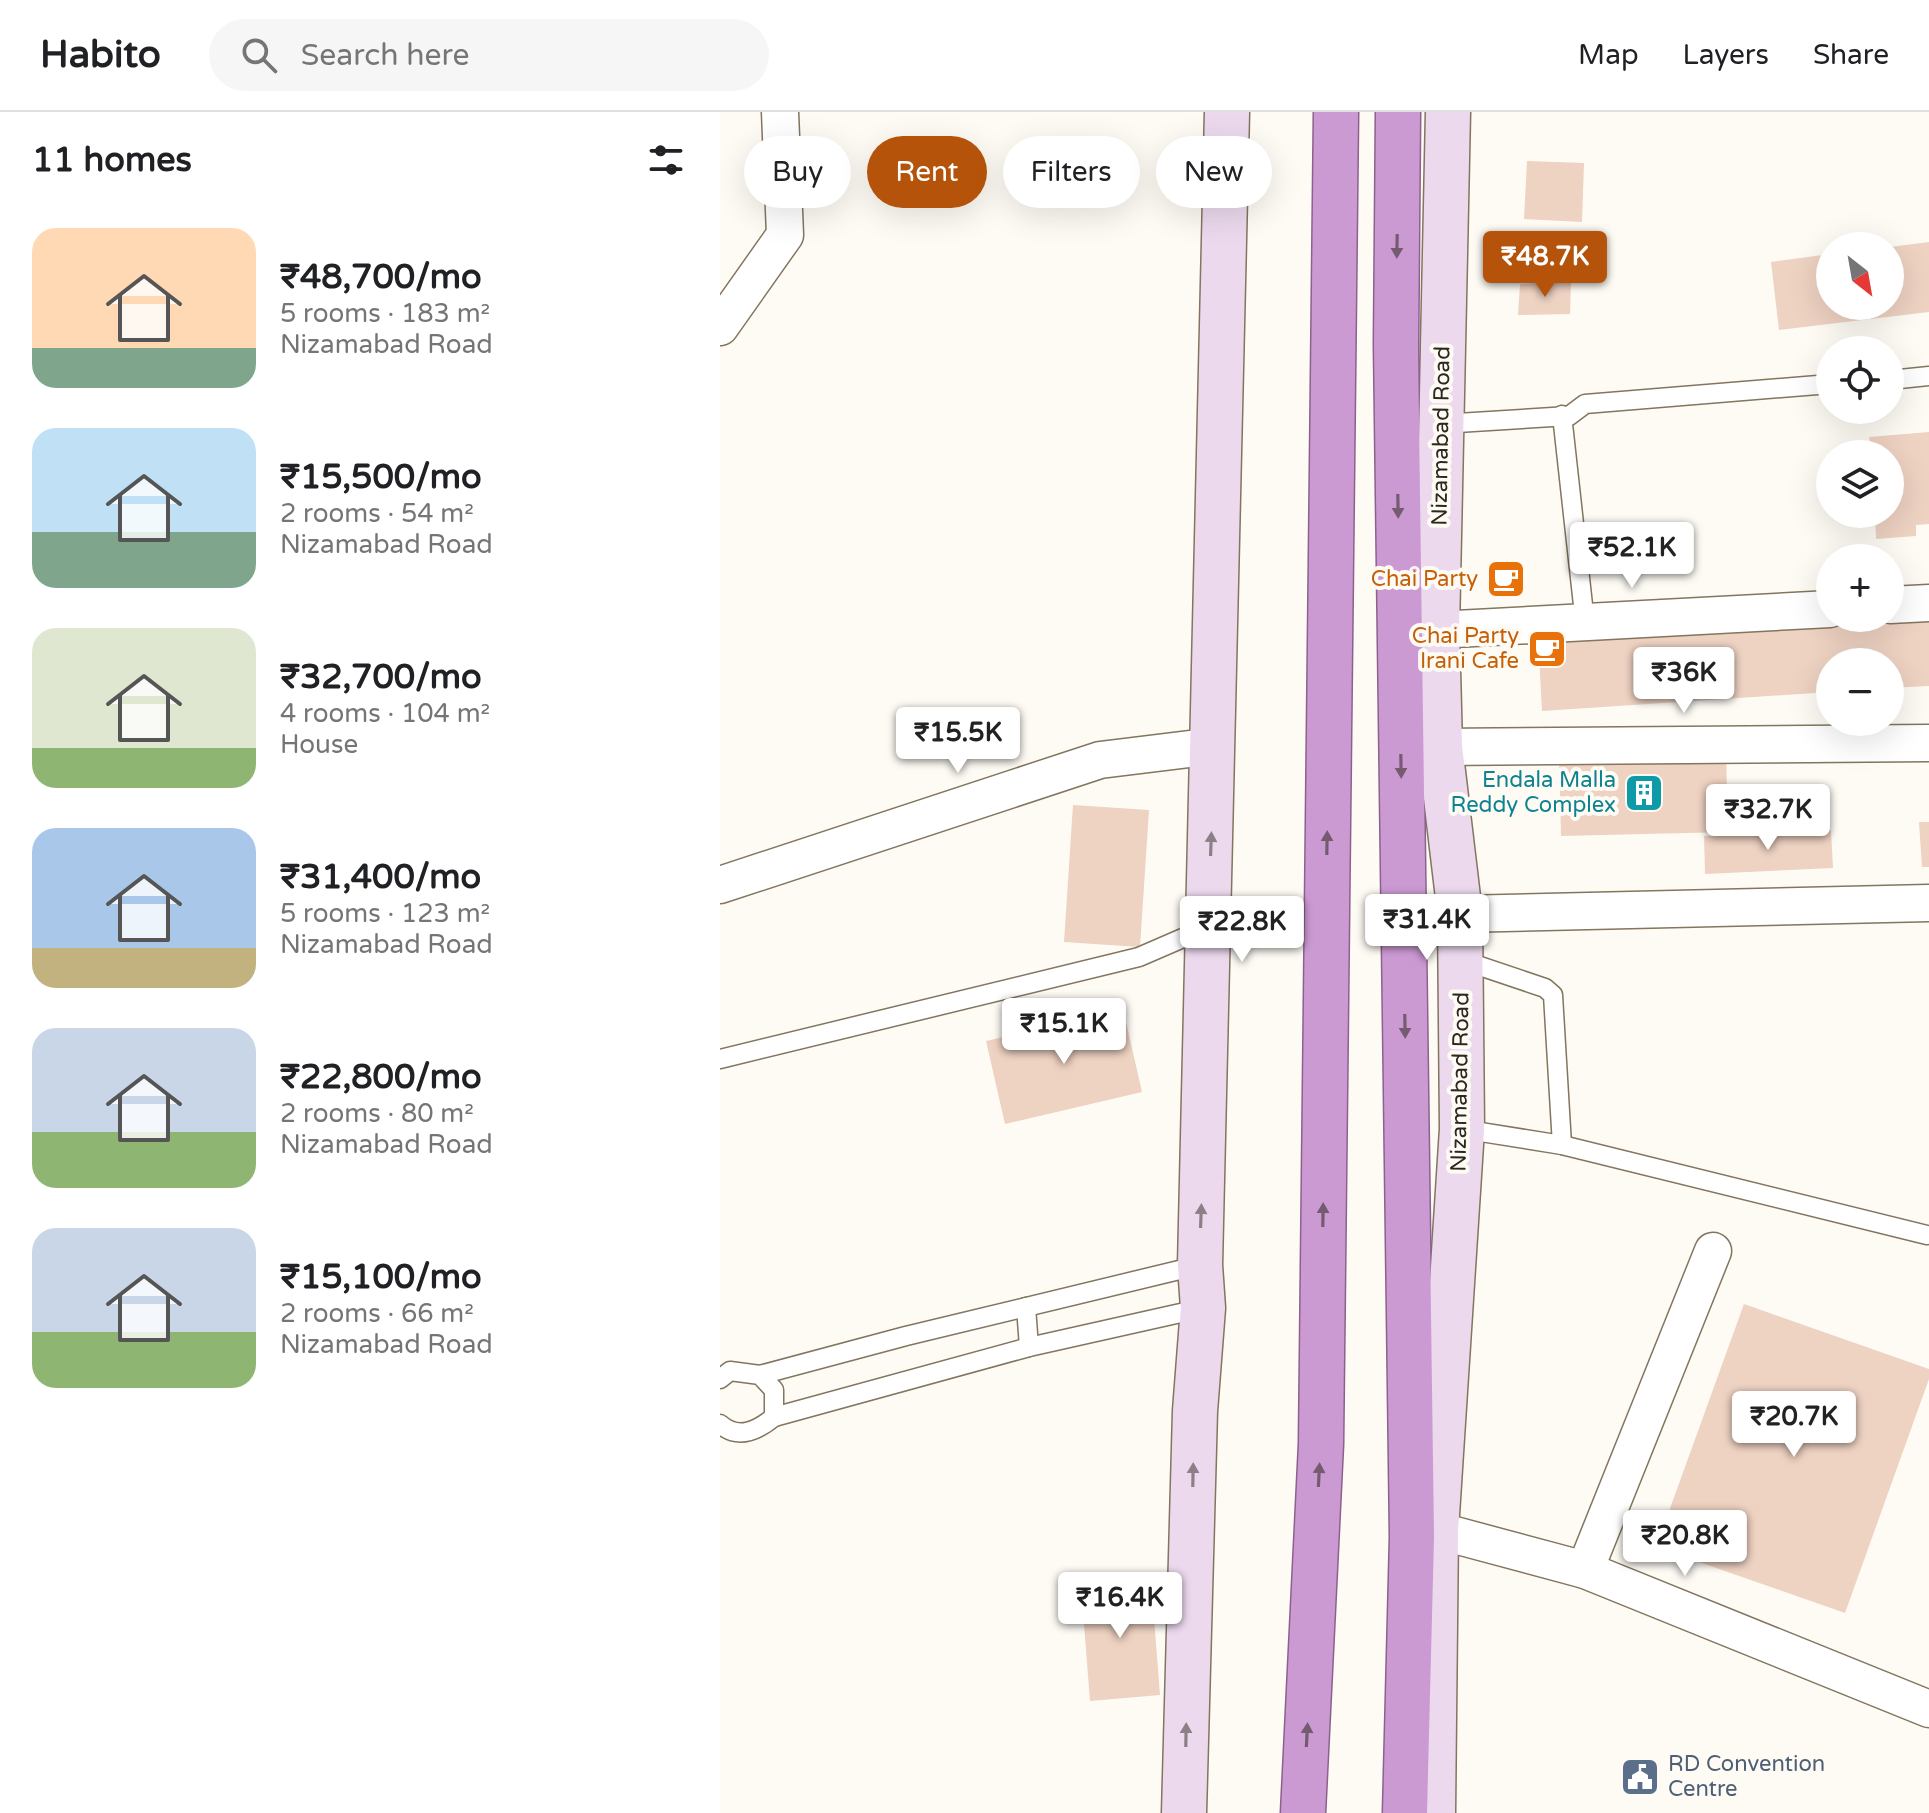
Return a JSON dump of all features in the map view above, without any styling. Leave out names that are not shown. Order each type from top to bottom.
[{"type":"highway","points":[[1303,1813],[1321,1444],[1336,112]]},
{"type":"highway","name":"Nizamabad Road","points":[[1398,112],[1396,345],[1423,1524],[1405,1813]]},
{"type":"main road","points":[[1184,1813],[1195,1411],[1203,1308],[1200,1265],[1227,112]]},
{"type":"main road","name":"Nizamabad Road","points":[[1433,1813],[1423,1524],[1462,1129],[1460,914],[1440,747],[1437,622],[1448,112]]},
{"type":"street","points":[[720,327],[785,235],[780,112]]},
{"type":"street","points":[[1904,604],[1929,603]]},
{"type":"street","points":[[1437,622],[1816,609]]},
{"type":"street","points":[[1440,747],[1929,743]]},
{"type":"street","points":[[720,885],[1100,760],[1214,746]]},
{"type":"street","points":[[1460,914],[1929,903]]},
{"type":"street","points":[[1585,1570],[1713,1251]]},
{"type":"street","points":[[1423,1524],[1585,1570],[1929,1709]]},
{"type":"lane","points":[[1904,379],[1929,376]]},
{"type":"lane","points":[[1441,424],[1569,416],[1585,404],[1816,385]]},
{"type":"lane","points":[[1562,415],[1583,605]]},
{"type":"lane","points":[[1904,588],[1929,587]]},
{"type":"lane","points":[[1437,622],[1583,605],[1816,593]]},
{"type":"lane","points":[[720,1059],[1139,957],[1209,927]]},
{"type":"lane","points":[[1461,960],[1545,988],[1553,995],[1562,1145]]},
{"type":"lane","points":[[1462,1129],[1562,1145],[1927,1235]]},
{"type":"lane","points":[[720,1379],[730,1371],[760,1375],[1200,1265]]},
{"type":"lane","points":[[1026,1307],[1029,1347]]},
{"type":"lane","points":[[720,1424],[727,1430],[745,1434],[774,1417],[1029,1347],[1203,1308]]},
{"type":"lane","points":[[760,1375],[774,1390],[774,1417]]},
{"type":"building","points":[[1527,161],[1584,163],[1582,222],[1524,219]]},
{"type":"building","points":[[1540,240],[1578,245],[1573,278],[1536,274]]},
{"type":"building","points":[[1929,242],[1929,312],[1904,315],[1904,245]]},
{"type":"building","points":[[1816,256],[1816,320],[1862,320],[1779,330],[1771,262]]},
{"type":"building","points":[[1571,282],[1570,314],[1518,315],[1520,284]]},
{"type":"building","points":[[1929,432],[1929,524],[1916,525],[1916,536],[1876,539],[1876,528],[1904,528],[1904,440],[1869,440],[1869,437]]},
{"type":"building","points":[[1929,611],[1929,686],[1904,687],[1904,648],[1816,648],[1816,693],[1542,711],[1538,637],[1816,619],[1816,632],[1904,632],[1904,615]]},
{"type":"building","name":"Endala Malla Reddy Complex","points":[[1726,750],[1728,832],[1561,836],[1559,755]]},
{"type":"building","points":[[1073,805],[1149,810],[1140,947],[1064,942]]},
{"type":"building","points":[[1919,822],[1929,822],[1929,867],[1922,867]]},
{"type":"building","points":[[1831,830],[1833,868],[1705,874],[1704,836]]},
{"type":"building","points":[[1123,1009],[1142,1092],[1005,1124],[986,1041]]},
{"type":"building","points":[[1744,1304],[1929,1369],[1929,1379],[1845,1613],[1656,1547]]},
{"type":"building","points":[[1151,1580],[1160,1695],[1090,1701],[1081,1586]]},
{"type":"place","name":"Chai Party","points":[[1506,579]]},
{"type":"place","name":"Chai Party Irani Cafe","points":[[1547,649]]},
{"type":"place","name":"Endala Malla Reddy Complex","points":[[1644,793]]},
{"type":"place","name":"RD Convention Centre","points":[[1640,1777]]}]
